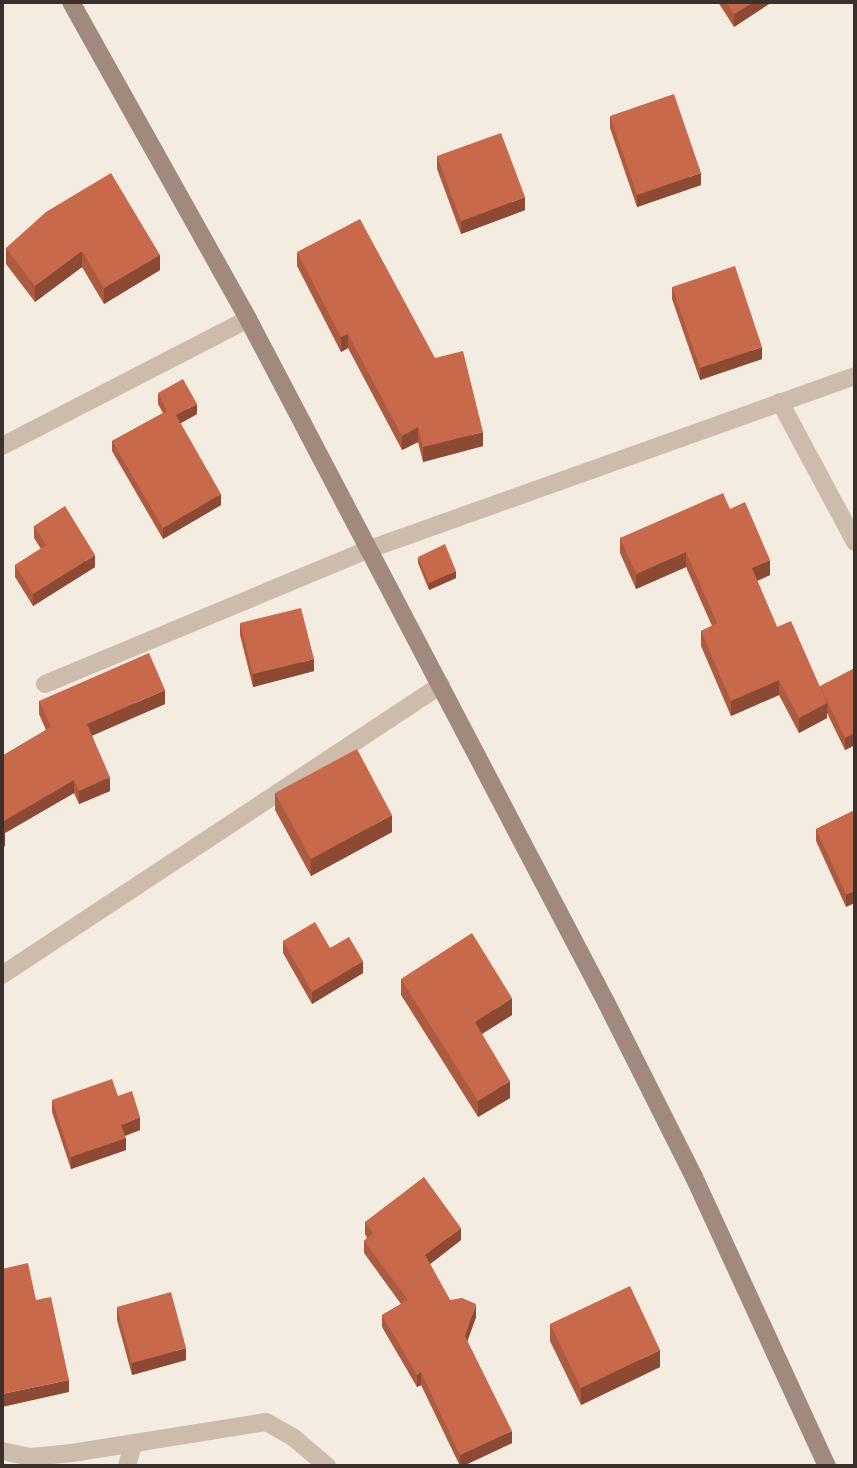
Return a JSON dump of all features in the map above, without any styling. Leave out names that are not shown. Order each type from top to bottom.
[{"type":"street","points":[[71,2],[248,318],[441,685],[694,1177],[827,1466]]},
{"type":"street","points":[[2,446],[248,318]]},
{"type":"street","points":[[45,684],[370,549],[855,376]]},
{"type":"street","points":[[780,401],[855,542]]},
{"type":"street","points":[[2,975],[441,685]]},
{"type":"street","points":[[2,1451],[31,1457],[133,1445],[265,1422],[293,1437],[327,1466]]},
{"type":"street","points":[[127,1466],[133,1445]]},
{"type":"building","points":[[726,2],[754,2],[734,14]]},
{"type":"building","points":[[674,94],[701,173],[637,195],[610,116]]},
{"type":"building","points":[[501,133],[525,197],[461,221],[437,156]]},
{"type":"building","points":[[111,173],[160,255],[104,288],[82,251],[35,286],[6,248],[46,212]]},
{"type":"building","points":[[360,219],[435,358],[463,351],[483,432],[423,447],[418,427],[402,436],[348,334],[341,337],[297,252]]},
{"type":"building","points":[[735,266],[762,347],[700,368],[672,287]]},
{"type":"building","points":[[183,379],[197,404],[176,415],[221,494],[163,528],[112,441],[167,411],[158,393]]},
{"type":"building","points":[[723,493],[730,509],[745,502],[770,560],[752,568],[777,627],[791,621],[827,703],[799,718],[779,680],[731,701],[701,631],[717,623],[686,552],[636,574],[620,538]]},
{"type":"building","points":[[65,506],[95,555],[33,594],[15,565],[46,545],[34,526]]},
{"type":"building","points":[[445,544],[456,571],[429,583],[418,557]]},
{"type":"building","points":[[301,608],[314,659],[253,674],[240,623]]},
{"type":"building","points":[[149,653],[165,690],[87,724],[110,777],[79,791],[74,780],[2,822],[2,756],[51,727],[39,701]]},
{"type":"building","points":[[855,668],[855,733],[845,738],[820,686]]},
{"type":"building","points":[[357,749],[392,815],[311,859],[275,793]]},
{"type":"building","points":[[855,810],[855,891],[846,894],[816,829]]},
{"type":"building","points":[[315,922],[330,948],[349,937],[363,961],[312,992],[283,941]]},
{"type":"building","points":[[472,933],[512,998],[475,1022],[510,1081],[478,1101],[401,979]]},
{"type":"building","points":[[112,1079],[118,1096],[132,1091],[140,1117],[121,1125],[126,1138],[71,1157],[52,1100]]},
{"type":"building","points":[[424,1177],[461,1228],[425,1255],[450,1300],[462,1298],[476,1304],[465,1336],[512,1431],[460,1455],[421,1372],[417,1375],[382,1315],[408,1300],[364,1241],[373,1233],[365,1222]]},
{"type":"building","points":[[28,1263],[36,1300],[51,1297],[69,1380],[2,1394],[2,1269]]},
{"type":"building","points":[[630,1286],[660,1350],[581,1388],[550,1324]]},
{"type":"building","points":[[171,1292],[186,1348],[132,1363],[117,1307]]}]
